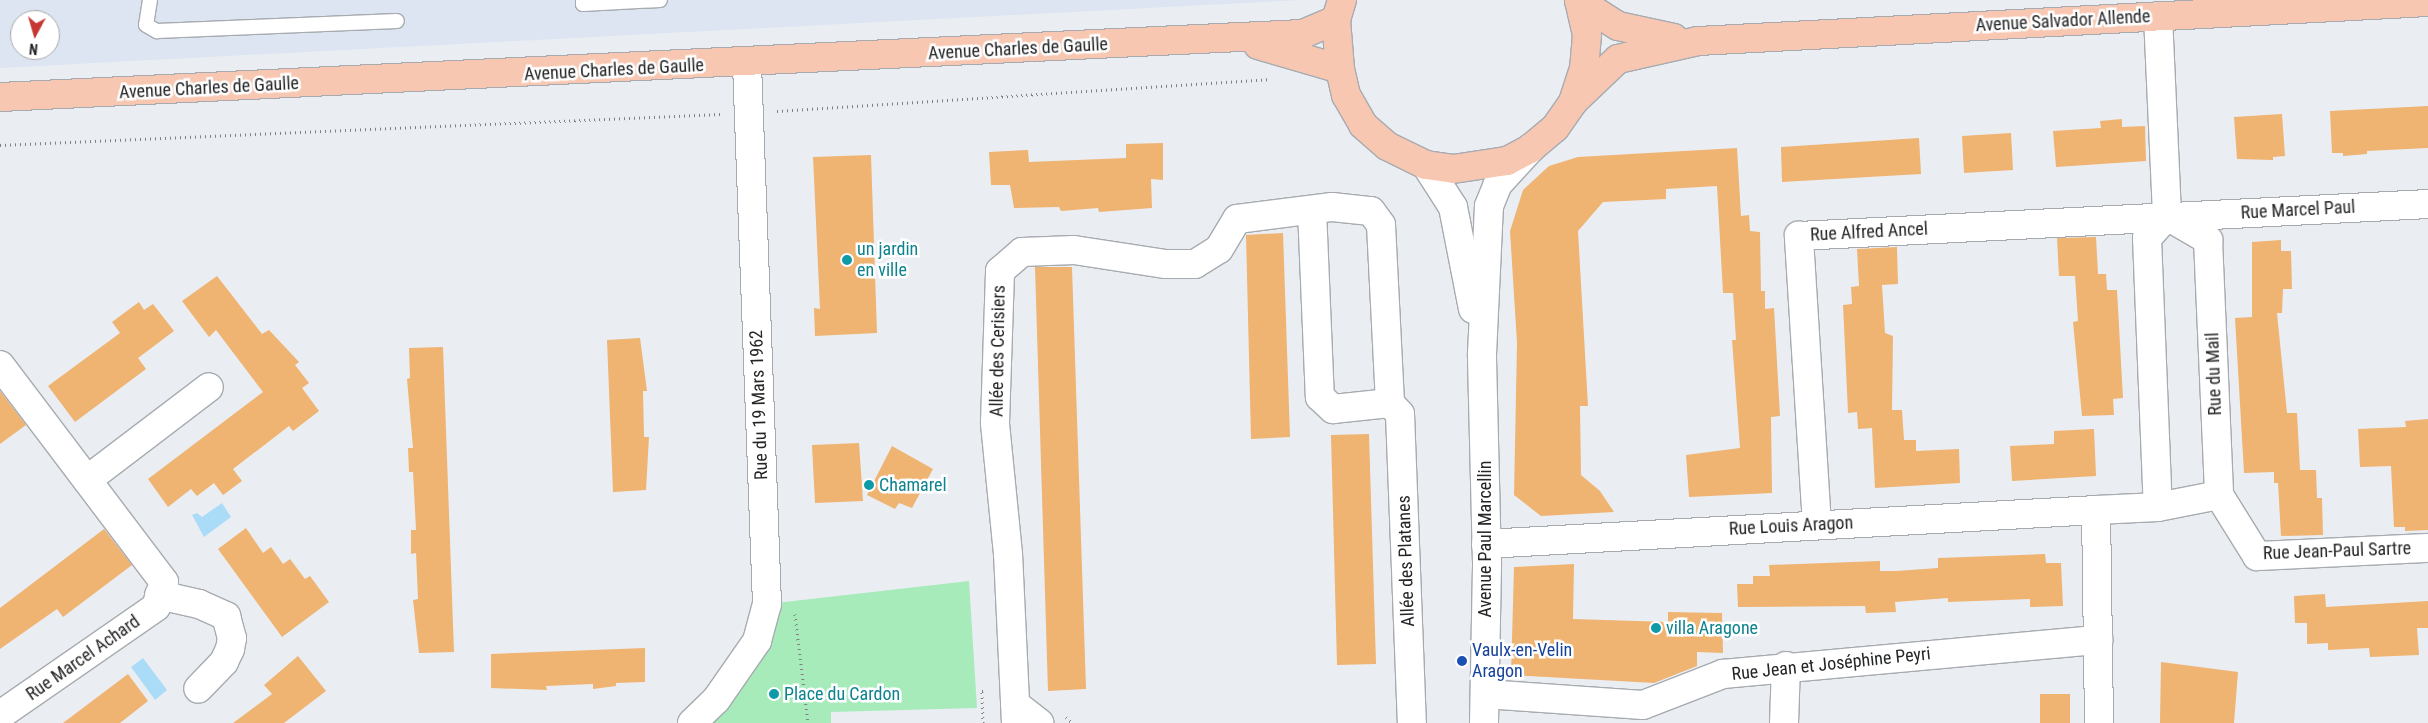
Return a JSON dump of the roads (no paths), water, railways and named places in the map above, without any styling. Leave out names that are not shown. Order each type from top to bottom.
[{"type":"main road","name":"Avenue Salvador Allende","points":[[1579,0],[1618,26],[1646,35],[1698,41],[2428,2]]},
{"type":"main road","points":[[1339,10],[1340,68],[1346,95],[1363,126],[1387,146],[1426,165],[1480,168],[1507,161],[1531,148],[1555,128],[1573,102],[1584,69],[1587,35],[1579,0]]},
{"type":"main road","name":"Avenue Charles de Gaulle","points":[[0,97],[747,64],[1303,34],[1339,10]]},
{"type":"main road","name":"Avenue Charles de Gaulle","points":[[1228,38],[1340,68]]},
{"type":"main road","name":"Avenue Salvador Allende","points":[[1573,102],[1618,60],[1698,41]]},
{"type":"street","points":[[2158,16],[2167,216],[2147,238],[2158,507]]},
{"type":"street","name":"Rue du 19 Mars 1962","points":[[692,723],[716,700],[757,641],[765,613],[747,64]]},
{"type":"street","name":"Avenue Paul Marcellin","points":[[1484,723],[1486,694],[1486,544],[1482,354],[1489,206],[1498,184],[1531,148]]},
{"type":"street","name":"Avenue Paul Marcellin","points":[[1426,165],[1453,207],[1482,354]]},
{"type":"street","name":"Rue Marcel Paul","points":[[2167,216],[2428,204]]},
{"type":"street","points":[[1302,210],[1320,397],[1333,409],[1390,403]]},
{"type":"street","name":"Allée des Platanes","points":[[1302,210],[1371,211],[1381,226],[1390,403],[1400,414],[1412,723]]},
{"type":"street","name":"Allée des Cerisiers","points":[[1016,714],[1008,554],[995,423],[1000,271],[1022,252],[1074,250],[1166,264],[1195,264],[1219,249],[1238,219],[1302,210]]},
{"type":"street","name":"Rue du Mail","points":[[2167,216],[2208,240],[2219,495]]},
{"type":"street","name":"Rue Alfred Ancel","points":[[1816,525],[1799,236],[2167,216]]},
{"type":"street","points":[[0,365],[164,582],[159,595],[199,604],[226,616],[232,638],[230,649],[224,662],[198,688]]},
{"type":"street","points":[[87,480],[208,387]]},
{"type":"street","points":[[2099,723],[2096,510],[2158,507],[2219,495]]},
{"type":"street","name":"Rue Jean-Paul Sartre","points":[[2219,495],[2257,556],[2428,548]]},
{"type":"street","name":"Rue Louis Aragon","points":[[1486,544],[2096,510]]},
{"type":"street","name":"Rue Marcel Achard","points":[[0,715],[156,607],[159,595]]},
{"type":"street","name":"Rue Jean et Joséphine Peyri","points":[[1486,694],[1643,705],[1723,674],[1786,666],[2098,640]]},
{"type":"street","points":[[1784,723],[1786,666]]},
{"type":"street","points":[[1016,714],[1039,723]]},
{"type":"lane","points":[[150,0],[146,24],[157,31],[398,21]]},
{"type":"lane","points":[[583,0],[583,4],[660,0]]},
{"type":"water","points":[[222,503],[231,517],[204,537],[192,515],[197,513],[202,517]]},
{"type":"water","points":[[143,658],[167,690],[155,700],[131,667]]},
{"type":"place","name":"un jardin en ville","points":[[847,260]]},
{"type":"place","name":"Chamarel","points":[[869,485]]},
{"type":"place","name":"villa Aragone","points":[[1656,628]]},
{"type":"place","name":"Vaulx-en-Velin Aragon","points":[[1462,661]]},
{"type":"place","name":"Place du Cardon","points":[[774,694]]}]
